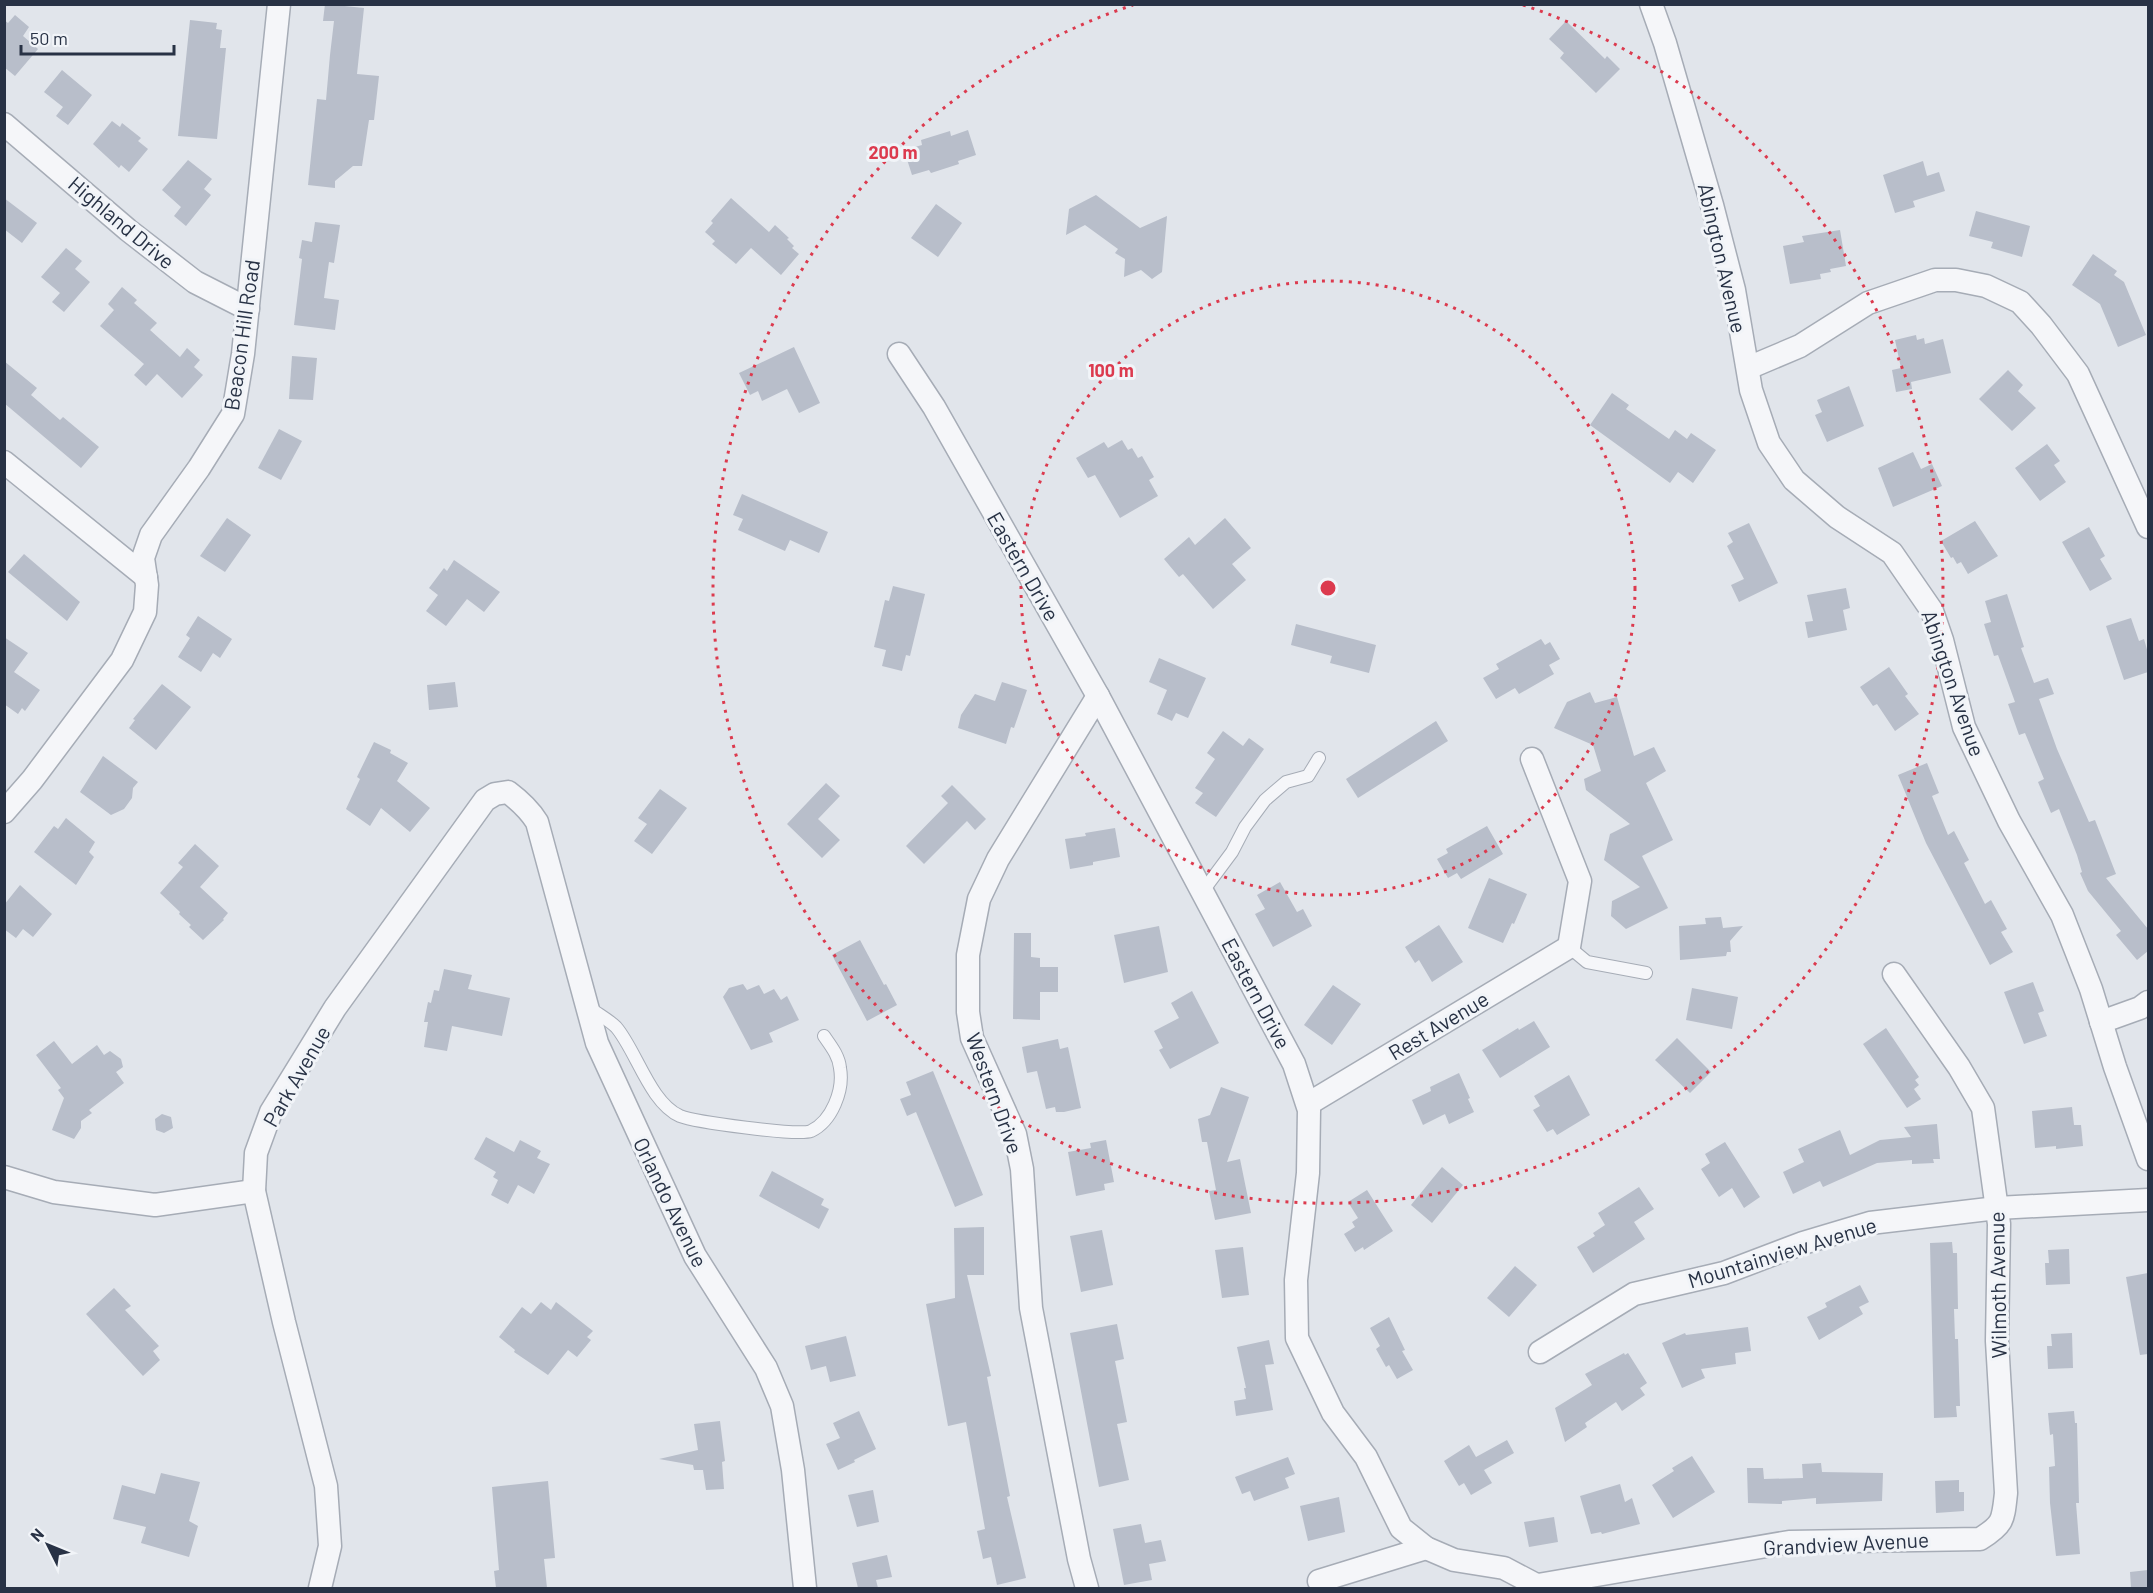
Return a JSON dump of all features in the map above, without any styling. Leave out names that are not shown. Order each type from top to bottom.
[{"type":"street","name":"Beacon Hill Road","points":[[4,812],[32,780],[122,660],[145,612],[147,585],[143,558],[151,535],[199,468],[233,414],[243,354],[279,4]]},
{"type":"street","name":"Abington Avenue","points":[[1651,4],[1665,43],[1715,216],[1734,290],[1751,390],[1769,443],[1794,480],[1838,517],[1892,553],[1932,611],[1965,727],[2009,822],[2062,915],[2091,989],[2115,1067],[2148,1159]]},
{"type":"street","name":"Highland Drive","points":[[4,124],[128,230],[195,282],[248,309]]},
{"type":"street","points":[[1748,368],[1800,346],[1868,303],[1935,280],[1956,280],[1986,286],[2020,302],[2041,325],[2078,374],[2148,528]]},
{"type":"street","name":"Eastern Drive","points":[[899,354],[934,407],[1098,696],[1294,1064],[1309,1110],[1308,1173],[1296,1281],[1297,1338],[1333,1413],[1366,1458],[1401,1528],[1426,1548],[1454,1560],[1503,1568],[1540,1586]]},
{"type":"street","points":[[4,462],[146,577]]},
{"type":"street","name":"Western Drive","points":[[1087,1588],[1079,1559],[1030,1308],[1022,1169],[1015,1134],[972,1038],[968,1012],[968,955],[979,899],[998,859],[1098,696]]},
{"type":"street","points":[[1532,759],[1580,881],[1569,947]]},
{"type":"street","name":"Park Avenue","points":[[320,1588],[330,1546],[326,1486],[284,1322],[254,1191],[256,1153],[271,1112],[335,1008],[485,800],[495,794],[508,792],[530,812]]},
{"type":"street","name":"Orlando Avenue","points":[[530,812],[537,822],[597,1043],[695,1256],[765,1368],[782,1406],[793,1470],[805,1588]]},
{"type":"street","name":"Rest Avenue","points":[[1308,1104],[1569,947]]},
{"type":"street","name":"Wilmoth Avenue","points":[[1894,974],[1959,1067],[1983,1108],[1999,1224],[1996,1341],[2001,1408]]},
{"type":"street","points":[[2101,1022],[2140,1008],[2148,1002]]},
{"type":"street","points":[[4,1177],[54,1192],[155,1205],[254,1191]]},
{"type":"street","name":"Mountainview Avenue","points":[[1540,1352],[1634,1294],[1724,1273],[1803,1243],[1870,1223],[1997,1208],[2148,1200]]},
{"type":"street","name":"Grandview Avenue","points":[[1540,1586],[1789,1542],[1980,1539],[1997,1528],[2004,1515],[2006,1493],[2001,1408]]},
{"type":"street","points":[[1319,1581],[1426,1548]]},
{"type":"lane","points":[[1203,891],[1232,852],[1245,827],[1264,800],[1286,782],[1308,776],[1319,758]]},
{"type":"lane","points":[[1569,947],[1587,962],[1646,973]]},
{"type":"lane","points":[[587,1005],[615,1027],[647,1080],[665,1104],[678,1115],[696,1120],[790,1133],[809,1132],[820,1125],[830,1113],[838,1096],[841,1083],[840,1067],[835,1052],[824,1036]]},
{"type":"building","points":[[325,4],[364,8],[357,74],[379,76],[374,120],[369,120],[362,166],[353,166],[335,181],[335,188],[308,185],[317,99],[326,100],[334,21],[323,21]]},
{"type":"building","points":[[15,15],[29,27],[23,36],[38,49],[15,76],[4,67],[4,20],[8,23]]},
{"type":"building","points":[[190,20],[217,23],[216,29],[222,30],[220,48],[226,48],[217,139],[178,136]]},
{"type":"building","points":[[1566,21],[1605,59],[1607,56],[1620,69],[1596,93],[1560,58],[1564,53],[1549,39]]},
{"type":"building","points":[[62,70],[92,95],[68,125],[56,116],[63,107],[44,92]]},
{"type":"building","points":[[112,121],[120,127],[122,123],[141,138],[138,141],[148,149],[129,172],[121,165],[119,168],[93,144]]},
{"type":"building","points":[[968,130],[976,155],[958,161],[959,164],[931,173],[929,170],[912,175],[904,150],[922,145],[921,140],[950,131],[951,136]]},
{"type":"building","points":[[188,160],[212,179],[204,189],[211,195],[186,226],[174,216],[181,207],[162,190]]},
{"type":"building","points":[[1923,161],[1927,176],[1939,172],[1945,191],[1913,201],[1915,207],[1895,213],[1883,175]]},
{"type":"building","points":[[1096,195],[1140,228],[1167,216],[1162,272],[1152,279],[1141,270],[1124,277],[1125,259],[1115,253],[1118,249],[1085,225],[1066,235],[1069,209]]},
{"type":"building","points":[[4,198],[37,223],[22,243],[4,229]]},
{"type":"building","points":[[731,198],[769,232],[775,225],[789,238],[787,239],[794,246],[792,248],[799,254],[781,275],[751,248],[736,264],[712,244],[715,241],[705,232],[713,223],[711,221]]},
{"type":"building","points":[[936,204],[962,223],[938,257],[911,238]]},
{"type":"building","points":[[1976,211],[2030,226],[2022,257],[1991,248],[1993,242],[1969,236]]},
{"type":"building","points":[[315,222],[340,225],[334,263],[329,262],[324,298],[339,300],[335,330],[294,325],[302,240],[312,242]]},
{"type":"building","points":[[1840,230],[1846,266],[1830,269],[1831,272],[1820,274],[1821,279],[1790,284],[1783,246],[1804,242],[1802,236]]},
{"type":"building","points":[[66,248],[82,261],[75,269],[90,282],[64,312],[52,302],[60,293],[41,277]]},
{"type":"building","points":[[2093,254],[2117,271],[2114,275],[2124,282],[2146,335],[2118,347],[2100,304],[2072,285]]},
{"type":"building","points":[[122,287],[137,300],[134,303],[157,323],[150,330],[180,357],[187,348],[200,360],[194,367],[203,375],[182,398],[157,374],[146,386],[134,375],[144,364],[100,326],[114,310],[108,304]]},
{"type":"building","points":[[1916,335],[1917,340],[1924,338],[1925,344],[1943,339],[1951,373],[1911,382],[1912,389],[1896,392],[1892,370],[1901,368],[1895,340]]},
{"type":"building","points":[[794,347],[820,403],[799,413],[787,389],[762,401],[758,391],[750,395],[739,373]]},
{"type":"building","points":[[292,356],[317,358],[313,400],[289,399]]},
{"type":"building","points":[[4,361],[37,388],[31,395],[60,420],[63,417],[99,447],[81,468],[4,403]]},
{"type":"building","points":[[2008,370],[2023,385],[2018,391],[2036,408],[2012,431],[1979,399]]},
{"type":"building","points":[[1849,386],[1864,426],[1827,442],[1815,415],[1822,412],[1817,400]]},
{"type":"building","points":[[1612,393],[1629,405],[1626,409],[1669,439],[1675,430],[1687,439],[1691,433],[1716,450],[1693,483],[1678,472],[1670,483],[1590,425]]},
{"type":"building","points":[[279,429],[302,441],[281,480],[258,468]]},
{"type":"building","points":[[1122,440],[1128,450],[1132,448],[1138,458],[1142,456],[1154,477],[1149,480],[1158,496],[1120,518],[1095,475],[1088,478],[1076,458],[1104,442],[1108,448]]},
{"type":"building","points":[[2047,444],[2060,461],[2054,465],[2066,482],[2040,501],[2015,468]]},
{"type":"building","points":[[1913,452],[1921,469],[1932,464],[1942,486],[1893,507],[1878,468]]},
{"type":"building","points":[[742,494],[828,532],[819,553],[790,540],[785,551],[738,530],[743,519],[733,515]]},
{"type":"building","points":[[227,518],[251,535],[225,572],[200,556]]},
{"type":"building","points":[[1225,518],[1251,548],[1232,564],[1246,580],[1213,609],[1183,574],[1179,577],[1164,559],[1189,537],[1195,545]]},
{"type":"building","points":[[1975,521],[1998,556],[1968,574],[1961,562],[1957,564],[1953,557],[1951,558],[1941,541]]},
{"type":"building","points":[[1749,523],[1778,583],[1739,602],[1731,585],[1744,579],[1727,546],[1733,542],[1728,533]]},
{"type":"building","points":[[2089,527],[2105,556],[2100,559],[2112,579],[2090,591],[2062,542]]},
{"type":"building","points":[[24,554],[80,602],[67,621],[8,572]]},
{"type":"building","points":[[454,560],[500,592],[484,612],[467,599],[446,626],[426,611],[438,595],[429,588],[444,568],[447,571]]},
{"type":"building","points":[[893,586],[925,594],[910,656],[906,655],[902,671],[882,666],[886,650],[874,647],[885,600],[889,601]]},
{"type":"building","points":[[1846,588],[1850,608],[1843,610],[1847,630],[1808,638],[1805,622],[1813,621],[1807,595]]},
{"type":"building","points":[[2007,594],[2024,647],[2021,648],[2034,683],[2048,678],[2054,694],[2039,699],[2057,749],[2089,822],[2095,820],[2116,874],[2106,878],[2148,929],[2148,951],[2137,960],[2116,935],[2121,931],[2088,891],[2059,809],[2051,813],[2038,782],[2044,779],[2025,733],[2019,735],[2008,704],[2015,702],[1998,655],[1994,656],[1984,624],[1991,622],[1985,601]]},
{"type":"building","points":[[198,616],[232,639],[220,658],[213,653],[201,672],[178,657],[190,638],[186,635]]},
{"type":"building","points":[[2131,618],[2139,641],[2144,639],[2148,653],[2148,672],[2124,680],[2106,626]]},
{"type":"building","points":[[1296,624],[1376,645],[1369,673],[1330,663],[1332,656],[1291,645]]},
{"type":"building","points":[[4,637],[28,653],[14,672],[40,690],[25,711],[22,708],[18,714],[4,704]]},
{"type":"building","points":[[1541,639],[1545,645],[1550,642],[1560,659],[1549,665],[1554,674],[1519,694],[1515,688],[1496,699],[1483,678],[1499,669],[1496,664]]},
{"type":"building","points":[[1159,658],[1206,678],[1188,718],[1176,713],[1172,721],[1157,714],[1167,690],[1149,682]]},
{"type":"building","points":[[1889,667],[1908,694],[1905,696],[1919,714],[1895,731],[1877,704],[1873,706],[1860,687]]},
{"type":"building","points":[[455,682],[458,707],[429,710],[427,685]]},
{"type":"building","points":[[1002,682],[1027,690],[1006,744],[958,728],[961,715],[975,694],[995,701]]},
{"type":"building","points":[[162,684],[191,707],[156,750],[129,728],[135,720],[133,719]]},
{"type":"building","points":[[1590,692],[1595,703],[1617,697],[1634,756],[1654,747],[1666,771],[1646,783],[1673,840],[1642,856],[1668,908],[1626,929],[1611,916],[1612,901],[1640,887],[1604,860],[1610,834],[1630,824],[1586,790],[1584,779],[1601,771],[1593,745],[1554,728],[1567,702]]},
{"type":"building","points":[[1436,721],[1448,741],[1358,798],[1346,779]]},
{"type":"building","points":[[1223,731],[1243,746],[1249,738],[1264,749],[1216,817],[1195,803],[1203,793],[1195,788],[1215,759],[1207,753]]},
{"type":"building","points":[[374,742],[391,750],[390,753],[408,763],[397,781],[430,808],[410,832],[381,808],[370,826],[346,809],[360,779],[357,777]]},
{"type":"building","points":[[103,756],[138,782],[133,788],[132,798],[124,809],[111,815],[80,792]]},
{"type":"building","points":[[1927,763],[1939,793],[1932,796],[1948,835],[1954,831],[1969,860],[1964,863],[1985,904],[1991,900],[2007,929],[2001,932],[2013,952],[1990,965],[1926,843],[1898,775]]},
{"type":"building","points":[[826,783],[840,796],[818,819],[840,840],[822,858],[787,824]]},
{"type":"building","points":[[952,785],[986,819],[975,830],[967,821],[924,864],[906,846],[948,803],[941,796]]},
{"type":"building","points":[[660,789],[687,808],[652,854],[634,841],[647,824],[638,818]]},
{"type":"building","points":[[66,818],[95,842],[89,852],[94,857],[76,885],[34,852],[54,826],[58,829]]},
{"type":"building","points":[[1487,826],[1503,854],[1461,879],[1457,873],[1448,878],[1437,859],[1448,853],[1446,849]]},
{"type":"building","points":[[1115,828],[1120,857],[1070,869],[1065,839]]},
{"type":"building","points":[[195,844],[219,866],[200,887],[228,913],[224,920],[203,940],[189,927],[191,925],[179,914],[180,912],[160,893],[183,867],[178,863]]},
{"type":"building","points":[[1489,878],[1527,894],[1503,943],[1468,928]]},
{"type":"building","points":[[1280,882],[1297,912],[1303,909],[1312,926],[1273,947],[1255,914],[1265,909],[1257,895]]},
{"type":"building","points":[[20,885],[52,914],[33,937],[23,929],[16,938],[4,929],[4,905]]},
{"type":"building","points":[[1721,917],[1723,928],[1743,926],[1730,941],[1731,952],[1727,952],[1726,956],[1680,960],[1679,926],[1706,924],[1705,918]]},
{"type":"building","points":[[1439,925],[1463,962],[1432,982],[1419,960],[1415,963],[1405,947]]},
{"type":"building","points":[[1159,926],[1168,972],[1124,983],[1114,935]]},
{"type":"building","points":[[1014,933],[1031,933],[1031,957],[1040,958],[1040,967],[1058,967],[1058,992],[1040,992],[1040,1020],[1013,1019]]},
{"type":"building","points":[[860,940],[897,1005],[867,1021],[832,955]]},
{"type":"building","points":[[444,969],[472,975],[468,989],[510,998],[502,1036],[452,1026],[447,1051],[424,1047],[428,1022],[424,1022],[428,1002],[431,1003],[434,990],[439,991]]},
{"type":"building","points":[[2033,982],[2044,1011],[2038,1013],[2047,1036],[2024,1044],[2004,992]]},
{"type":"building","points":[[743,984],[747,990],[759,985],[764,994],[774,989],[781,1000],[787,996],[799,1020],[769,1033],[773,1042],[751,1050],[723,997],[729,988]]},
{"type":"building","points":[[1333,985],[1361,1004],[1332,1045],[1304,1025]]},
{"type":"building","points":[[1692,988],[1738,997],[1732,1029],[1686,1020]]},
{"type":"building","points":[[1192,991],[1219,1043],[1170,1069],[1159,1050],[1163,1048],[1154,1031],[1179,1018],[1171,1003]]},
{"type":"building","points":[[1534,1021],[1550,1047],[1500,1078],[1482,1050]]},
{"type":"building","points":[[1886,1028],[1919,1077],[1915,1080],[1919,1085],[1914,1089],[1921,1099],[1907,1108],[1863,1044]]},
{"type":"building","points":[[1677,1038],[1711,1072],[1690,1093],[1655,1060]]},
{"type":"building","points":[[1058,1039],[1060,1049],[1068,1047],[1081,1108],[1064,1112],[1056,1112],[1055,1107],[1046,1109],[1037,1071],[1027,1073],[1022,1047]]},
{"type":"building","points":[[54,1041],[72,1064],[97,1045],[104,1055],[110,1051],[121,1059],[123,1067],[116,1072],[124,1083],[89,1110],[92,1113],[81,1121],[81,1128],[74,1139],[52,1130],[64,1098],[58,1090],[61,1088],[36,1055]]},
{"type":"building","points":[[933,1071],[983,1195],[955,1207],[916,1112],[907,1116],[900,1099],[911,1095],[906,1082]]},
{"type":"building","points":[[1459,1073],[1474,1112],[1449,1124],[1445,1114],[1423,1125],[1412,1100],[1431,1091],[1430,1087]]},
{"type":"building","points":[[1569,1075],[1590,1115],[1557,1135],[1553,1129],[1547,1132],[1533,1110],[1540,1106],[1534,1096]]},
{"type":"building","points":[[1221,1087],[1249,1097],[1227,1162],[1240,1159],[1251,1213],[1215,1220],[1209,1191],[1216,1190],[1207,1142],[1202,1142],[1198,1119],[1210,1115]]},
{"type":"building","points":[[2072,1107],[2074,1125],[2081,1125],[2083,1146],[2056,1149],[2056,1146],[2035,1148],[2032,1111]]},
{"type":"building","points":[[162,1114],[171,1117],[173,1128],[164,1133],[156,1130],[155,1119]]},
{"type":"building","points":[[1937,1124],[1940,1159],[1933,1159],[1934,1163],[1912,1164],[1912,1160],[1877,1163],[1823,1187],[1820,1181],[1793,1194],[1783,1172],[1804,1162],[1798,1149],[1840,1130],[1850,1155],[1880,1140],[1911,1137],[1904,1127]]},
{"type":"building","points":[[486,1137],[514,1152],[520,1140],[541,1151],[537,1158],[550,1164],[534,1194],[518,1185],[508,1204],[491,1195],[498,1180],[493,1177],[496,1172],[474,1159]]},
{"type":"building","points":[[1106,1140],[1114,1182],[1104,1184],[1105,1190],[1076,1196],[1068,1152],[1091,1148],[1090,1143]]},
{"type":"building","points":[[1725,1142],[1760,1197],[1744,1208],[1732,1188],[1719,1197],[1701,1169],[1710,1163],[1705,1154]]},
{"type":"building","points":[[1442,1167],[1463,1185],[1432,1223],[1411,1205]]},
{"type":"building","points":[[772,1171],[824,1199],[821,1205],[829,1209],[819,1229],[759,1196]]},
{"type":"building","points":[[1639,1187],[1654,1209],[1634,1222],[1645,1239],[1593,1273],[1577,1247],[1595,1236],[1593,1233],[1605,1225],[1598,1213]]},
{"type":"building","points":[[1367,1190],[1393,1231],[1364,1250],[1363,1247],[1355,1252],[1344,1234],[1355,1227],[1352,1222],[1358,1218],[1348,1202]]},
{"type":"building","points":[[984,1227],[984,1275],[967,1275],[991,1376],[987,1377],[1010,1496],[1007,1497],[1026,1578],[997,1585],[991,1557],[983,1559],[977,1531],[985,1529],[966,1422],[948,1426],[926,1304],[955,1298],[954,1228]]},
{"type":"building","points":[[1102,1230],[1113,1285],[1081,1292],[1070,1236]]},
{"type":"building","points":[[1952,1242],[1953,1253],[1957,1253],[1958,1309],[1954,1309],[1955,1339],[1958,1339],[1960,1406],[1956,1406],[1957,1417],[1934,1418],[1930,1243]]},
{"type":"building","points":[[1243,1247],[1249,1295],[1222,1298],[1215,1250]]},
{"type":"building","points":[[2069,1249],[2070,1284],[2046,1285],[2045,1263],[2049,1263],[2048,1250]]},
{"type":"building","points":[[1515,1266],[1537,1285],[1509,1317],[1487,1298]]},
{"type":"building","points":[[2148,1273],[2148,1354],[2140,1355],[2126,1277]]},
{"type":"building","points":[[1860,1285],[1869,1302],[1859,1307],[1863,1314],[1819,1340],[1807,1317],[1827,1307],[1825,1303]]},
{"type":"building","points":[[114,1288],[131,1306],[125,1310],[159,1346],[153,1351],[160,1360],[143,1376],[86,1314]]},
{"type":"building","points":[[541,1302],[551,1310],[556,1302],[593,1331],[587,1337],[591,1340],[577,1357],[568,1350],[548,1375],[514,1352],[515,1350],[499,1337],[522,1307],[531,1314]]},
{"type":"building","points":[[1389,1317],[1405,1350],[1402,1351],[1413,1370],[1397,1379],[1389,1365],[1386,1367],[1376,1349],[1380,1346],[1370,1328]]},
{"type":"building","points":[[1117,1324],[1124,1359],[1115,1361],[1127,1422],[1117,1424],[1129,1480],[1099,1487],[1070,1333]]},
{"type":"building","points":[[1748,1327],[1751,1351],[1735,1353],[1736,1364],[1701,1369],[1705,1378],[1682,1388],[1662,1343],[1685,1333],[1686,1335]]},
{"type":"building","points":[[2072,1333],[2073,1368],[2048,1369],[2047,1346],[2052,1346],[2051,1334]]},
{"type":"building","points":[[846,1336],[856,1376],[830,1382],[826,1366],[811,1370],[805,1346]]},
{"type":"building","points":[[1269,1340],[1274,1364],[1265,1365],[1273,1410],[1236,1416],[1234,1401],[1246,1399],[1244,1388],[1246,1388],[1237,1347]]},
{"type":"building","points":[[1624,1353],[1625,1355],[1628,1353],[1647,1383],[1640,1388],[1645,1395],[1622,1411],[1616,1402],[1585,1423],[1587,1427],[1565,1442],[1555,1408],[1592,1385],[1585,1374]]},
{"type":"building","points":[[859,1411],[876,1449],[838,1470],[826,1444],[840,1438],[833,1423]]},
{"type":"building","points":[[2074,1411],[2075,1423],[2077,1423],[2079,1503],[2076,1503],[2080,1554],[2056,1556],[2050,1503],[2049,1467],[2055,1466],[2053,1434],[2050,1435],[2048,1413]]},
{"type":"building","points":[[720,1421],[725,1461],[722,1462],[724,1489],[706,1490],[703,1470],[694,1470],[693,1465],[659,1459],[698,1450],[694,1424]]},
{"type":"building","points":[[1507,1440],[1514,1453],[1484,1470],[1492,1483],[1471,1495],[1464,1483],[1459,1486],[1444,1461],[1469,1445],[1476,1457]]},
{"type":"building","points":[[1692,1456],[1715,1492],[1673,1518],[1652,1485],[1674,1471],[1672,1468]]},
{"type":"building","points":[[1288,1457],[1295,1474],[1285,1478],[1289,1488],[1254,1501],[1250,1491],[1242,1494],[1235,1477]]},
{"type":"building","points":[[1821,1463],[1822,1472],[1883,1473],[1882,1501],[1816,1504],[1816,1498],[1782,1501],[1782,1504],[1748,1503],[1747,1468],[1763,1468],[1764,1479],[1803,1478],[1802,1464]]},
{"type":"building","points":[[161,1473],[200,1482],[189,1521],[198,1526],[189,1557],[141,1543],[146,1527],[113,1519],[122,1485],[155,1494]]},
{"type":"building","points":[[1959,1480],[1959,1492],[1964,1492],[1964,1511],[1936,1513],[1935,1481]]},
{"type":"building","points":[[548,1481],[555,1558],[544,1559],[547,1588],[496,1588],[494,1571],[499,1570],[492,1487]]},
{"type":"building","points":[[1620,1484],[1625,1502],[1632,1498],[1640,1524],[1602,1534],[1601,1532],[1591,1534],[1580,1496]]},
{"type":"building","points":[[873,1490],[879,1522],[857,1527],[848,1495]]},
{"type":"building","points":[[1339,1497],[1345,1532],[1308,1541],[1300,1506]]},
{"type":"building","points":[[1554,1517],[1558,1542],[1529,1547],[1524,1522]]},
{"type":"building","points":[[1141,1524],[1145,1543],[1161,1540],[1166,1561],[1149,1564],[1152,1580],[1124,1585],[1113,1529]]},
{"type":"building","points":[[887,1555],[892,1577],[876,1580],[878,1588],[858,1588],[852,1563]]},
{"type":"building","points":[[2148,1570],[2148,1588],[2131,1588],[2130,1572]]}]
